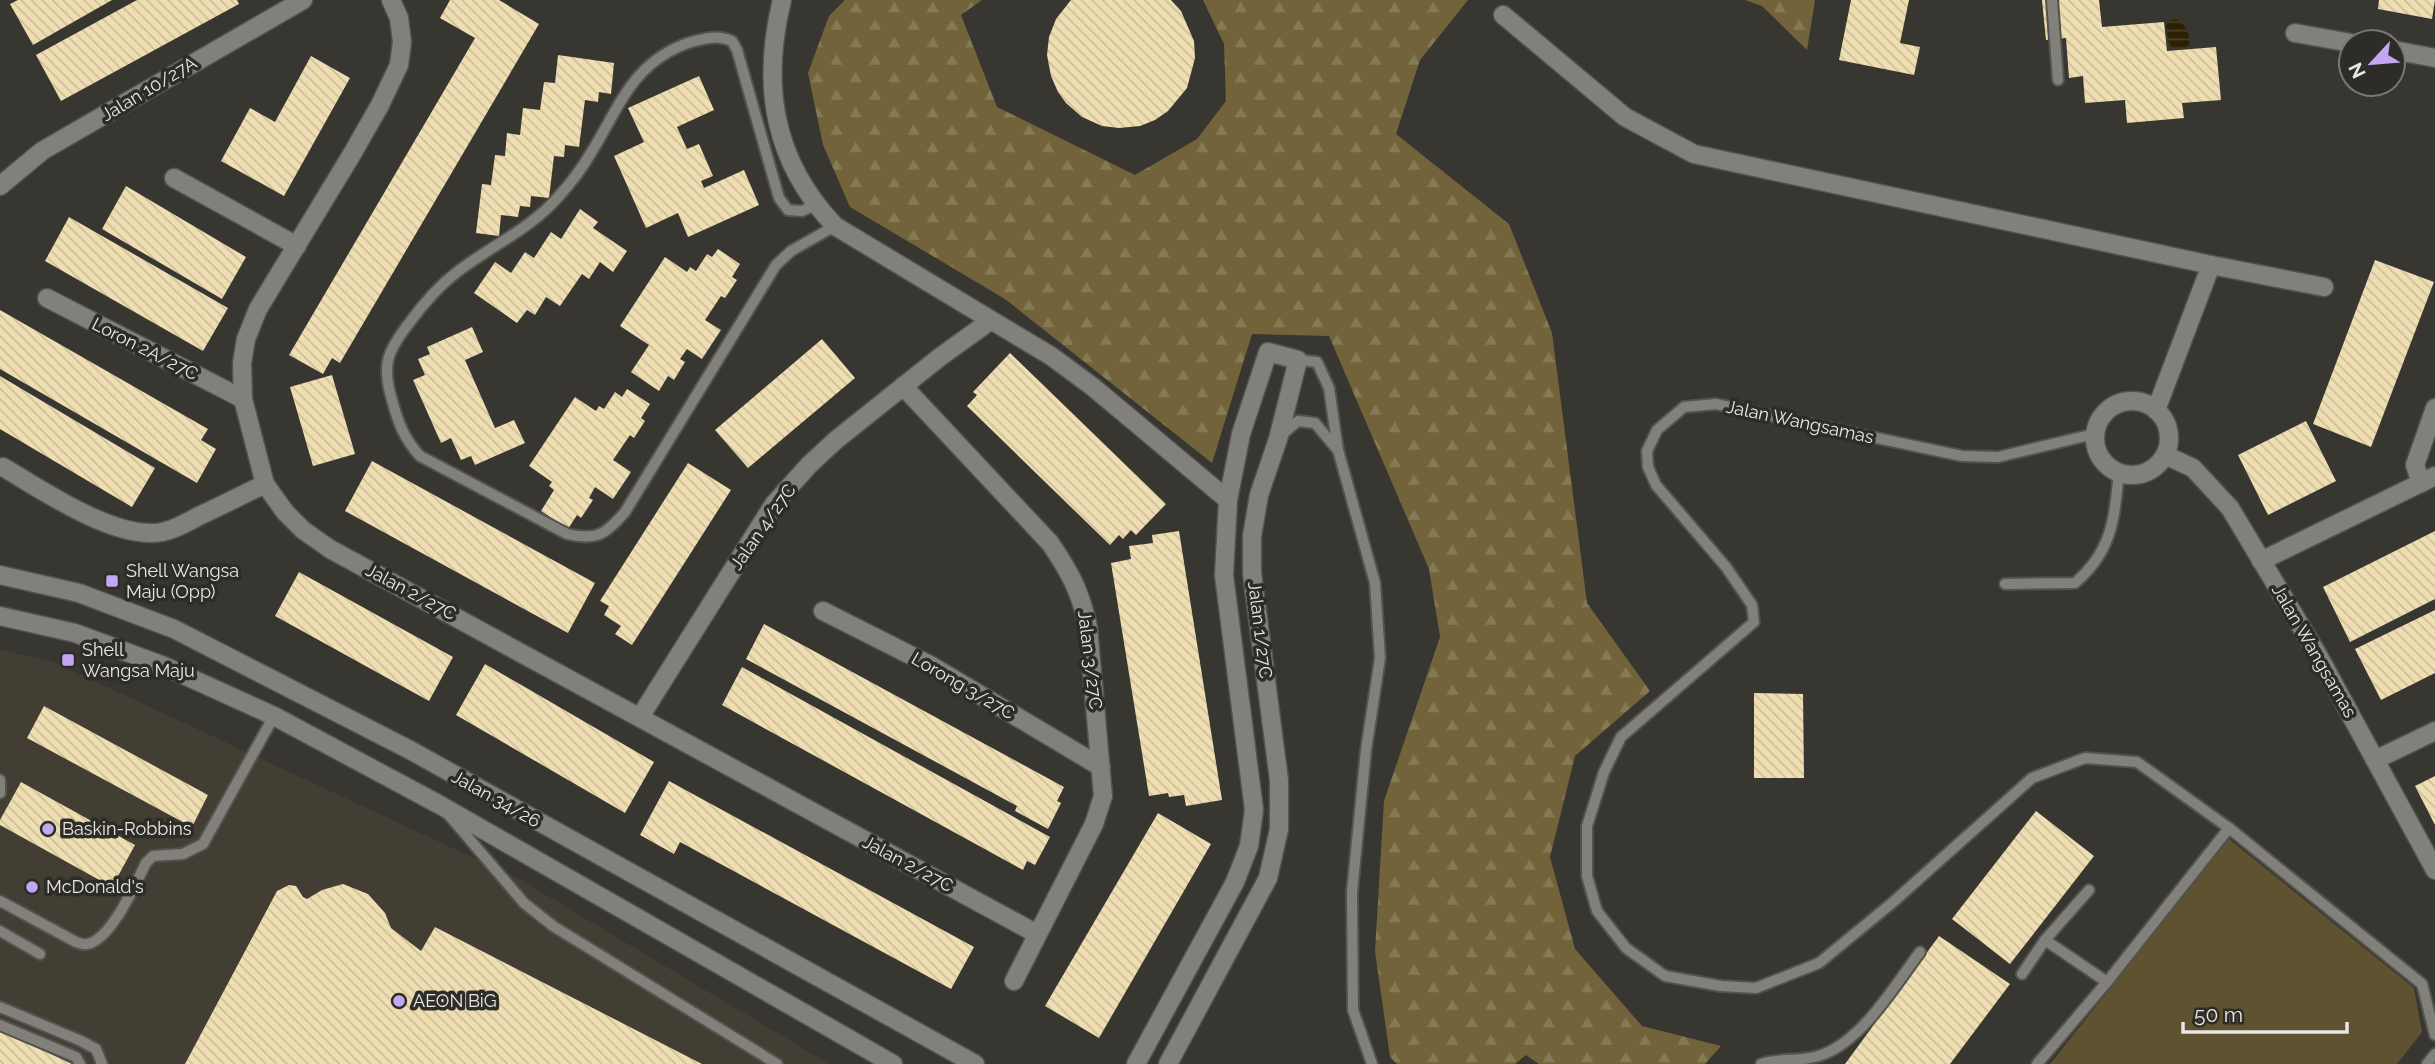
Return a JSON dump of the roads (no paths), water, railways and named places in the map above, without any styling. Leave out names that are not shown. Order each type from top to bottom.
[{"type":"street","name":"Jalan 10/27A","points":[[0,186],[42,151],[303,0]]},
{"type":"street","name":"Jalan 2/27C","points":[[391,0],[399,18],[402,42],[399,65],[380,105],[258,309],[246,339],[242,363],[243,400],[265,484],[285,512],[303,530],[330,549],[1037,934]]},
{"type":"street","points":[[782,0],[775,28],[771,70],[773,99],[792,164],[815,205],[835,226],[1051,356],[1093,387],[1228,500]]},
{"type":"street","points":[[1503,15],[1626,117],[1695,154],[2324,287]]},
{"type":"street","points":[[2295,33],[2337,40]]},
{"type":"street","points":[[2407,53],[2435,58]]},
{"type":"street","points":[[174,178],[298,246]]},
{"type":"street","points":[[2156,410],[2211,265]]},
{"type":"street","name":"Loron 2A/27C","points":[[47,298],[243,400]]},
{"type":"street","name":"Jalan 4/27C","points":[[640,717],[774,504],[827,449],[903,386],[990,321]]},
{"type":"street","name":"Jalan 1/27C","points":[[1136,1064],[1235,882],[1249,846],[1254,810],[1224,575],[1228,500],[1241,433],[1268,352],[1298,360],[1278,439],[1259,495],[1252,548],[1252,573],[1279,780],[1279,830],[1268,878],[1168,1064]]},
{"type":"street","name":"Jalan 3/27C","points":[[903,386],[1050,543],[1070,572],[1082,600],[1088,627],[1103,796],[1094,824],[1014,981]]},
{"type":"street","points":[[2124,402],[2145,404],[2156,410],[2168,430],[2165,456],[2158,466],[2138,475],[2125,475],[2108,467],[2098,452],[2094,434],[2102,416],[2112,408],[2124,402]]},
{"type":"street","points":[[2262,561],[2428,479],[2415,465],[2435,408]]},
{"type":"street","name":"Jalan Wangsamas","points":[[2165,456],[2193,468],[2230,508],[2318,655],[2435,870]]},
{"type":"street","points":[[3,467],[85,514],[116,527],[139,532],[161,533],[265,484]]},
{"type":"street","name":"Jalan 34/26","points":[[0,575],[79,593],[174,629],[410,750],[975,1064]]},
{"type":"street","name":"Lorong 3/27C","points":[[823,611],[930,665],[1101,767]]},
{"type":"street","name":"Jalan 34/26","points":[[0,616],[75,633],[164,666],[274,716],[440,805],[893,1064]]},
{"type":"street","points":[[2375,760],[2435,731]]},
{"type":"lane","points":[[2052,0],[2058,80]]},
{"type":"lane","points":[[815,205],[802,211],[788,210],[779,198],[737,50],[732,41],[713,36],[670,51],[647,66],[631,84],[591,153],[551,206],[456,273],[422,306],[394,342],[388,354],[388,388],[396,417],[409,445],[420,456],[567,534],[582,537],[607,532],[625,512],[776,265],[791,251],[835,226]]},
{"type":"lane","points":[[1298,360],[1317,362],[1329,388],[1338,450],[1375,583],[1380,658],[1366,750],[1352,892],[1353,1010],[1371,1064]]},
{"type":"lane","name":"Jalan Wangsamas","points":[[2094,434],[1998,457],[1962,456],[1716,404],[1684,407],[1657,430],[1647,451],[1648,467],[1656,485],[1726,567],[1752,605],[1754,622],[1621,737],[1604,772],[1587,826],[1587,876],[1597,911],[1626,948],[1665,976],[1721,986],[1756,988],[1819,963],[1892,903],[2032,778],[2085,758],[2137,762],[2229,828]]},
{"type":"lane","points":[[1278,439],[1298,421],[1315,423],[1338,450]]},
{"type":"lane","points":[[2005,584],[2075,583],[2094,567],[2112,526],[2119,472]]},
{"type":"lane","points":[[0,901],[76,942],[87,944],[109,929],[119,916],[146,863],[153,856],[183,854],[203,843],[274,716]]},
{"type":"lane","points":[[0,780],[0,793]]},
{"type":"lane","points":[[440,805],[524,904],[554,926],[777,1064]]},
{"type":"lane","points":[[2037,1064],[2107,982],[2229,828],[2422,984],[2435,1035]]},
{"type":"lane","points":[[2022,974],[2045,940],[2089,890]]},
{"type":"lane","points":[[0,931],[40,954]]},
{"type":"lane","points":[[2045,940],[2107,982]]},
{"type":"lane","points":[[1760,1064],[1770,1061],[1805,1060],[1826,1054],[1850,1038],[1877,1010],[1920,952]]},
{"type":"lane","points":[[0,1007],[96,1049],[102,1064]]},
{"type":"lane","points":[[0,1025],[76,1057],[80,1064]]},
{"type":"lane","points":[[2427,1064],[2435,1054]]},
{"type":"place","name":"Shell Wangsa Maju (Opp)","points":[[112,581]]},
{"type":"place","name":"Shell Wangsa Maju","points":[[68,660]]},
{"type":"place","name":"Baskin-Robbins","points":[[48,829]]},
{"type":"place","name":"McDonald's","points":[[32,887]]},
{"type":"place","name":"AEON BiG","points":[[399,1001]]}]
